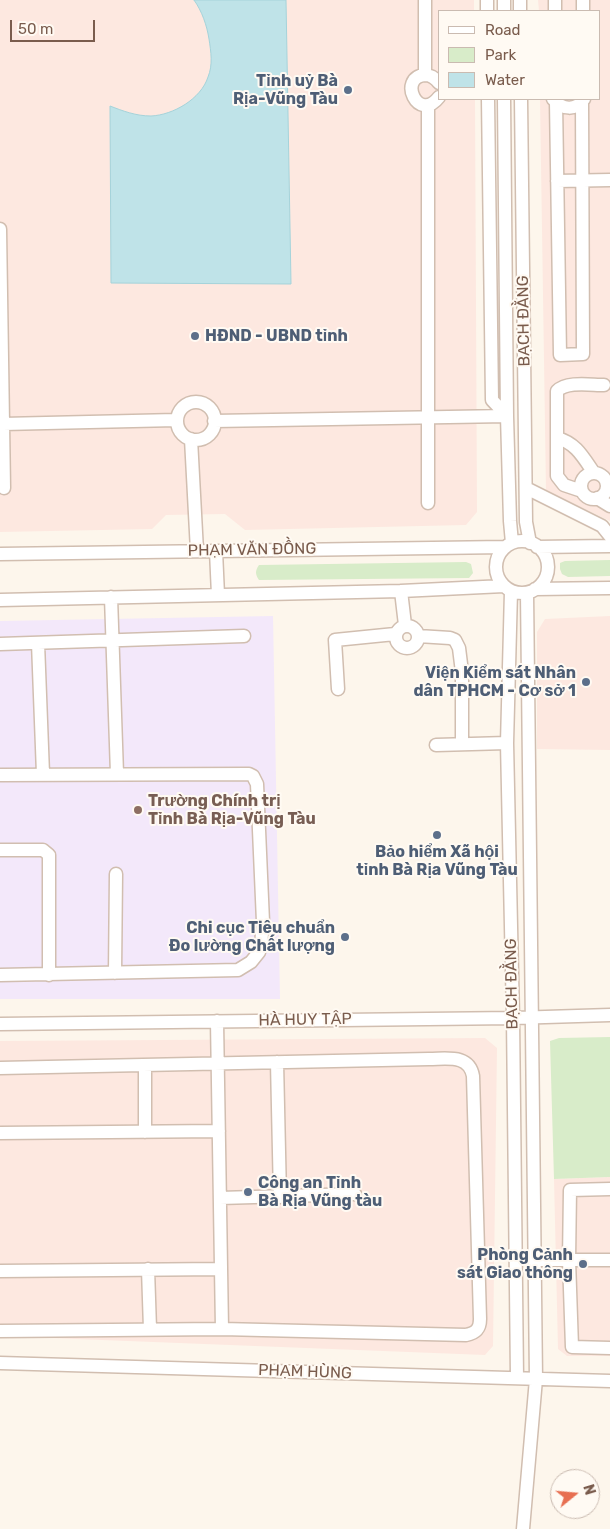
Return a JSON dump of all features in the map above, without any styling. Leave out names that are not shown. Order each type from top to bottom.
[{"type":"street","points":[[425,0],[425,75]]},
{"type":"street","points":[[438,82],[432,76],[425,75],[418,77],[411,88],[415,100],[420,104],[428,105],[438,98]]},
{"type":"street","name":"BẠCH ĐẰNG","points":[[488,100],[492,400],[506,416]]},
{"type":"street","name":"BẠCH ĐẰNG","points":[[504,100],[506,416],[510,521],[508,545]]},
{"type":"street","name":"BẠCH ĐẰNG","points":[[521,100],[526,522],[534,545]]},
{"type":"street","points":[[555,100],[565,107],[571,108],[583,100]]},
{"type":"street","points":[[555,100],[560,355],[583,354],[583,100]]},
{"type":"street","points":[[428,105],[428,503]]},
{"type":"street","points":[[557,181],[610,180]]},
{"type":"street","points":[[0,229],[4,488]]},
{"type":"street","points":[[604,385],[568,386],[557,391],[557,476],[564,485],[610,506]]},
{"type":"street","points":[[196,402],[208,406],[212,411],[214,421],[213,429],[205,438],[198,440],[183,435],[179,431],[176,420],[184,405],[196,402]]},
{"type":"street","points":[[214,421],[506,416]]},
{"type":"street","points":[[3,424],[176,420]]},
{"type":"street","points":[[557,438],[568,440],[573,444],[606,481],[604,493],[589,495]]},
{"type":"street","points":[[191,439],[197,551]]},
{"type":"street","points":[[589,495],[581,482],[587,475],[602,476]]},
{"type":"street","points":[[526,488],[602,526],[610,536]]},
{"type":"street","points":[[578,514],[589,495]]},
{"type":"street","points":[[508,589],[499,579],[496,571],[496,562],[499,554],[508,545],[521,541],[534,545],[610,546]]},
{"type":"street","name":"PHẠM VĂN ĐỒNG","points":[[0,554],[508,545]]},
{"type":"street","points":[[531,591],[541,584],[546,577],[547,569],[543,553],[534,545]]},
{"type":"street","points":[[216,551],[218,595]]},
{"type":"street","points":[[0,600],[508,589],[519,593],[610,588]]},
{"type":"street","name":"BẠCH ĐẰNG","points":[[508,589],[507,743],[513,1018],[517,1378]]},
{"type":"street","points":[[401,591],[405,625]]},
{"type":"street","name":"BẠCH ĐẰNG","points":[[523,1529],[536,1379],[532,1017],[531,591]]},
{"type":"street","points":[[111,597],[117,774]]},
{"type":"street","points":[[338,689],[335,640],[395,634],[405,625]]},
{"type":"street","points":[[395,634],[398,645],[406,648],[414,645],[418,636],[415,629],[405,625]]},
{"type":"street","points":[[0,644],[244,636]]},
{"type":"street","points":[[418,636],[450,638],[455,640],[459,648],[462,672],[462,744]]},
{"type":"street","points":[[38,644],[43,774]]},
{"type":"street","points":[[436,745],[507,743]]},
{"type":"street","points":[[0,774],[249,774],[253,776],[257,784],[263,922],[259,952],[251,962],[238,970],[0,976]]},
{"type":"street","points":[[0,850],[43,850],[49,855],[49,975]]},
{"type":"street","points":[[116,874],[116,973]]},
{"type":"street","name":"HÀ HUY TẬP","points":[[0,1024],[513,1018],[610,1015]]},
{"type":"street","points":[[217,1021],[222,1329]]},
{"type":"street","points":[[0,1068],[437,1059],[462,1060],[468,1063],[472,1068],[473,1076],[480,1326],[473,1334],[466,1335],[222,1329],[0,1331]]},
{"type":"street","points":[[277,1062],[280,1196]]},
{"type":"street","points":[[145,1065],[145,1132]]},
{"type":"street","points":[[0,1133],[219,1131]]},
{"type":"street","points":[[610,1189],[570,1190],[569,1260],[572,1347],[610,1348]]},
{"type":"street","points":[[220,1198],[355,1194]]},
{"type":"street","points":[[535,1260],[610,1260]]},
{"type":"street","points":[[0,1271],[221,1268]]},
{"type":"street","points":[[148,1269],[150,1329]]},
{"type":"street","name":"PHẠM HÙNG","points":[[0,1363],[610,1381]]},
{"type":"shaded area","points":[[0,0],[474,0],[474,10],[438,10],[438,100],[475,100],[477,512],[466,525],[245,530],[225,514],[166,515],[152,529],[0,532]]},
{"type":"shaded area","points":[[538,0],[610,0],[610,521],[546,491],[540,100],[600,100],[600,10],[539,10]]},
{"type":"shaded area","name":"Trường Chính trị Tỉnh Bà Rịa-Vũng Tàu","points":[[273,616],[280,999],[0,999],[0,621]]},
{"type":"shaded area","points":[[610,616],[610,750],[537,749],[537,632],[545,619]]},
{"type":"shaded area","name":"Công an Tỉnh Bà Rịa Vũng tàu","points":[[485,1038],[497,1048],[493,1346],[485,1355],[0,1336],[0,1041]]},
{"type":"shaded area","name":"Phòng Cảnh sát Giao thông","points":[[610,1177],[610,1356],[567,1356],[558,1349],[554,1179]]},
{"type":"green space","points":[[610,560],[610,576],[568,577],[562,574],[560,569],[560,563],[565,561]]},
{"type":"green space","points":[[466,562],[471,564],[473,573],[469,578],[259,580],[256,572],[259,565]]},
{"type":"green space","points":[[610,1037],[610,1177],[554,1179],[550,1041],[559,1038]]},
{"type":"water","points":[[194,0],[286,0],[291,284],[111,283],[110,106],[140,115],[159,115],[177,109],[193,99],[199,92],[210,72],[211,54],[205,24]]},
{"type":"place","name":"Tỉnh uỷ Bà Rịa-Vũng Tàu","points":[[348,90]]},
{"type":"place","name":"HĐND - UBND tỉnh","points":[[195,336]]},
{"type":"place","name":"Viện Kiểm sát Nhân dân TPHCM - Cơ sở 1","points":[[586,682]]},
{"type":"place","name":"Trường Chính trị Tỉnh Bà Rịa-Vũng Tàu","points":[[138,810]]},
{"type":"place","name":"Bảo hiểm Xã hội tỉnh Bà Rịa Vũng Tàu","points":[[437,835]]},
{"type":"place","name":"Chi cục Tiêu chuẩn Đo lường Chất lượng","points":[[345,937]]},
{"type":"place","name":"Công an Tỉnh Bà Rịa Vũng tàu","points":[[248,1192]]},
{"type":"place","name":"Phòng Cảnh sát Giao thông","points":[[583,1264]]}]
